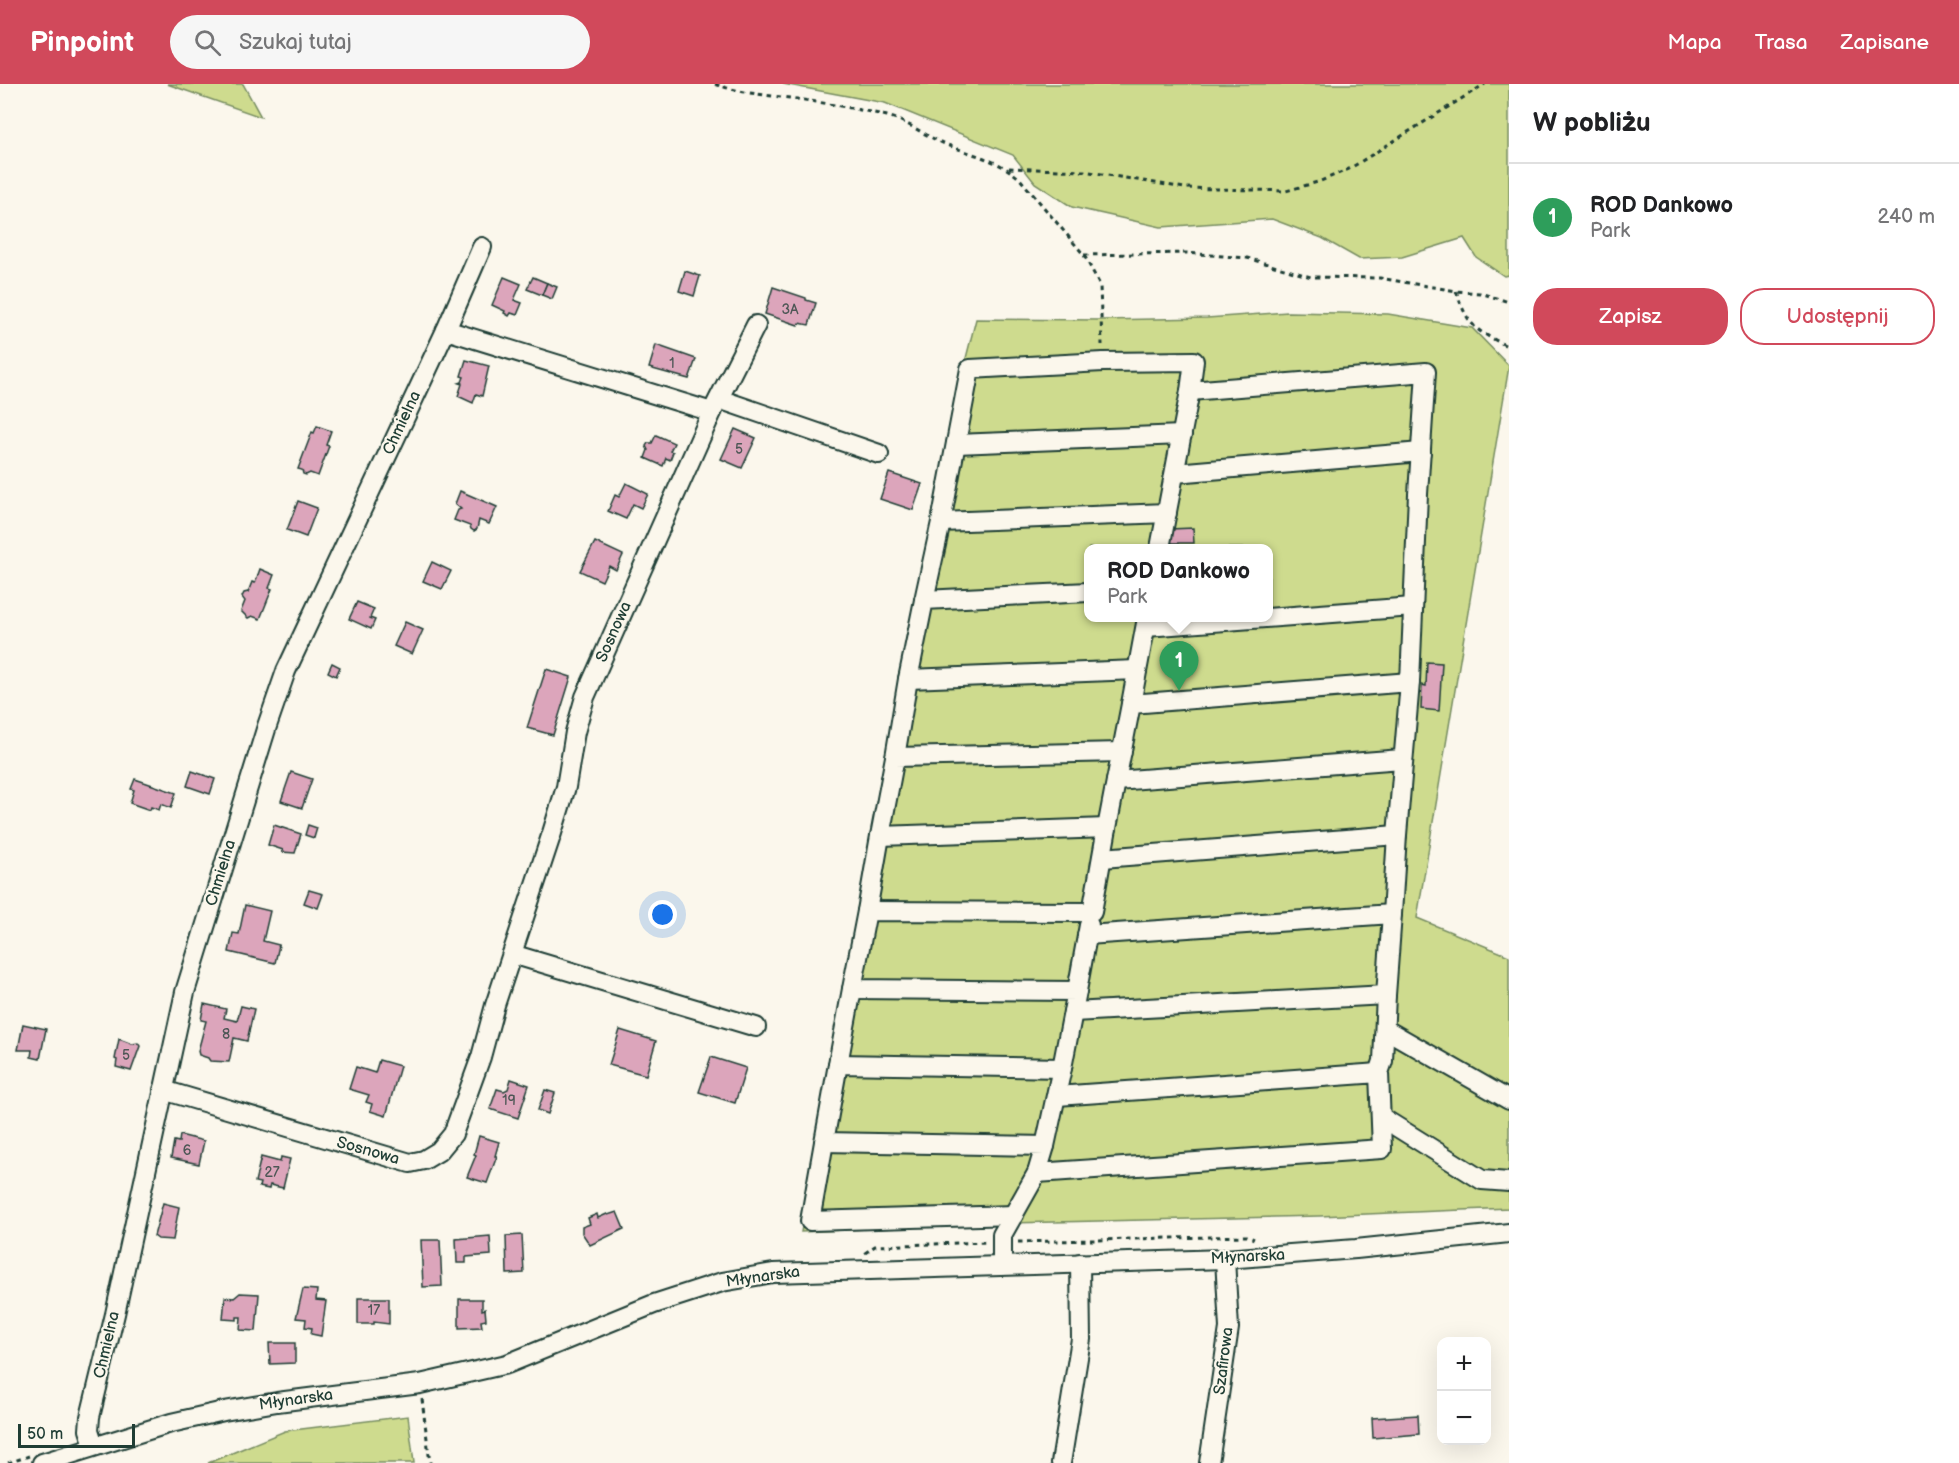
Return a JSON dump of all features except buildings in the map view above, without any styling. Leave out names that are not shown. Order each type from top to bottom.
[{"type":"street","name":"Chmielna","points":[[94,1445],[89,1430],[90,1417],[193,964],[286,671],[446,330],[482,247]]},
{"type":"street","name":"Sosnowa","points":[[163,1090],[410,1163],[424,1160],[439,1151],[453,1134],[481,1057],[566,788],[574,732],[585,697],[715,406],[756,325]]},
{"type":"street","points":[[446,330],[879,454]]},
{"type":"street","points":[[1014,1215],[810,1221],[908,679],[970,369],[1194,360],[1161,544]]},
{"type":"street","points":[[1037,1173],[1382,1149],[1379,1072],[1383,1061],[1402,759],[1410,682],[1426,372],[1190,391]]},
{"type":"street","points":[[956,444],[1182,435]]},
{"type":"street","points":[[1175,473],[1421,452]]},
{"type":"street","points":[[941,522],[1167,513]]},
{"type":"street","points":[[924,600],[1084,592]]},
{"type":"street","points":[[1273,615],[1413,608]]},
{"type":"street","points":[[1002,1265],[1002,1234],[1037,1173],[1046,1146],[1146,622]]},
{"type":"street","points":[[908,679],[1137,670]]},
{"type":"street","points":[[1131,704],[1410,682]]},
{"type":"street","points":[[895,757],[1122,752]]},
{"type":"street","points":[[1116,782],[1402,759]]},
{"type":"street","points":[[880,836],[1107,828]]},
{"type":"street","points":[[1102,858],[1397,835]]},
{"type":"street","points":[[867,910],[1092,912]]},
{"type":"street","points":[[1087,935],[1392,914]]},
{"type":"street","points":[[512,954],[756,1027]]},
{"type":"street","points":[[852,989],[1077,991]]},
{"type":"street","points":[[1073,1012],[1386,996]]},
{"type":"street","points":[[1385,1029],[1509,1100]]},
{"type":"street","points":[[838,1064],[1062,1068]]},
{"type":"street","points":[[1057,1096],[1379,1072]]},
{"type":"street","points":[[1381,1117],[1482,1180],[1509,1182]]},
{"type":"street","points":[[824,1142],[1046,1146]]},
{"type":"street","name":"Młynarska","points":[[39,1458],[63,1460],[94,1445],[171,1423],[224,1411],[420,1384],[507,1364],[654,1304],[722,1282],[773,1273],[1225,1259],[1356,1250],[1509,1233]]},
{"type":"street","name":"Szafirowa","points":[[1209,1463],[1229,1328],[1225,1259]]},
{"type":"street","points":[[1061,1463],[1080,1339],[1080,1263]]},
{"type":"path","points":[[715,84],[734,91],[798,99],[886,116],[903,121],[943,143],[1007,168],[1020,179],[1084,255],[1100,285],[1102,362]]},
{"type":"path","points":[[1007,168],[1084,171],[1185,188],[1286,191],[1321,181],[1349,169],[1485,84]]},
{"type":"path","points":[[1084,255],[1187,253],[1247,258],[1311,277],[1380,278],[1480,293],[1509,302]]},
{"type":"path","points":[[1456,291],[1463,311],[1477,331],[1509,347]]},
{"type":"path","points":[[858,1258],[874,1246],[1247,1236],[1257,1240]]},
{"type":"path","points":[[420,1384],[430,1463]]},
{"type":"path","points":[[8,1463],[39,1458]]},
{"type":"green space","points":[[167,84],[243,84],[261,117]]},
{"type":"green space","points":[[783,84],[1509,84],[1509,275],[1504,276],[1476,257],[1464,238],[1402,257],[1359,259],[1322,238],[1272,219],[1161,227],[1072,207],[1035,183],[1013,155],[885,103]]},
{"type":"green space","points":[[1288,312],[1388,314],[1472,328],[1509,366],[1417,918],[1509,956],[1509,1208],[1319,1216],[1009,1223],[801,1232],[964,366],[976,319],[1207,318]]},
{"type":"green space","points":[[408,1416],[414,1463],[208,1463],[285,1431]]},
{"type":"place","name":"ROD Dankowo","points":[[1179,691]]}]
